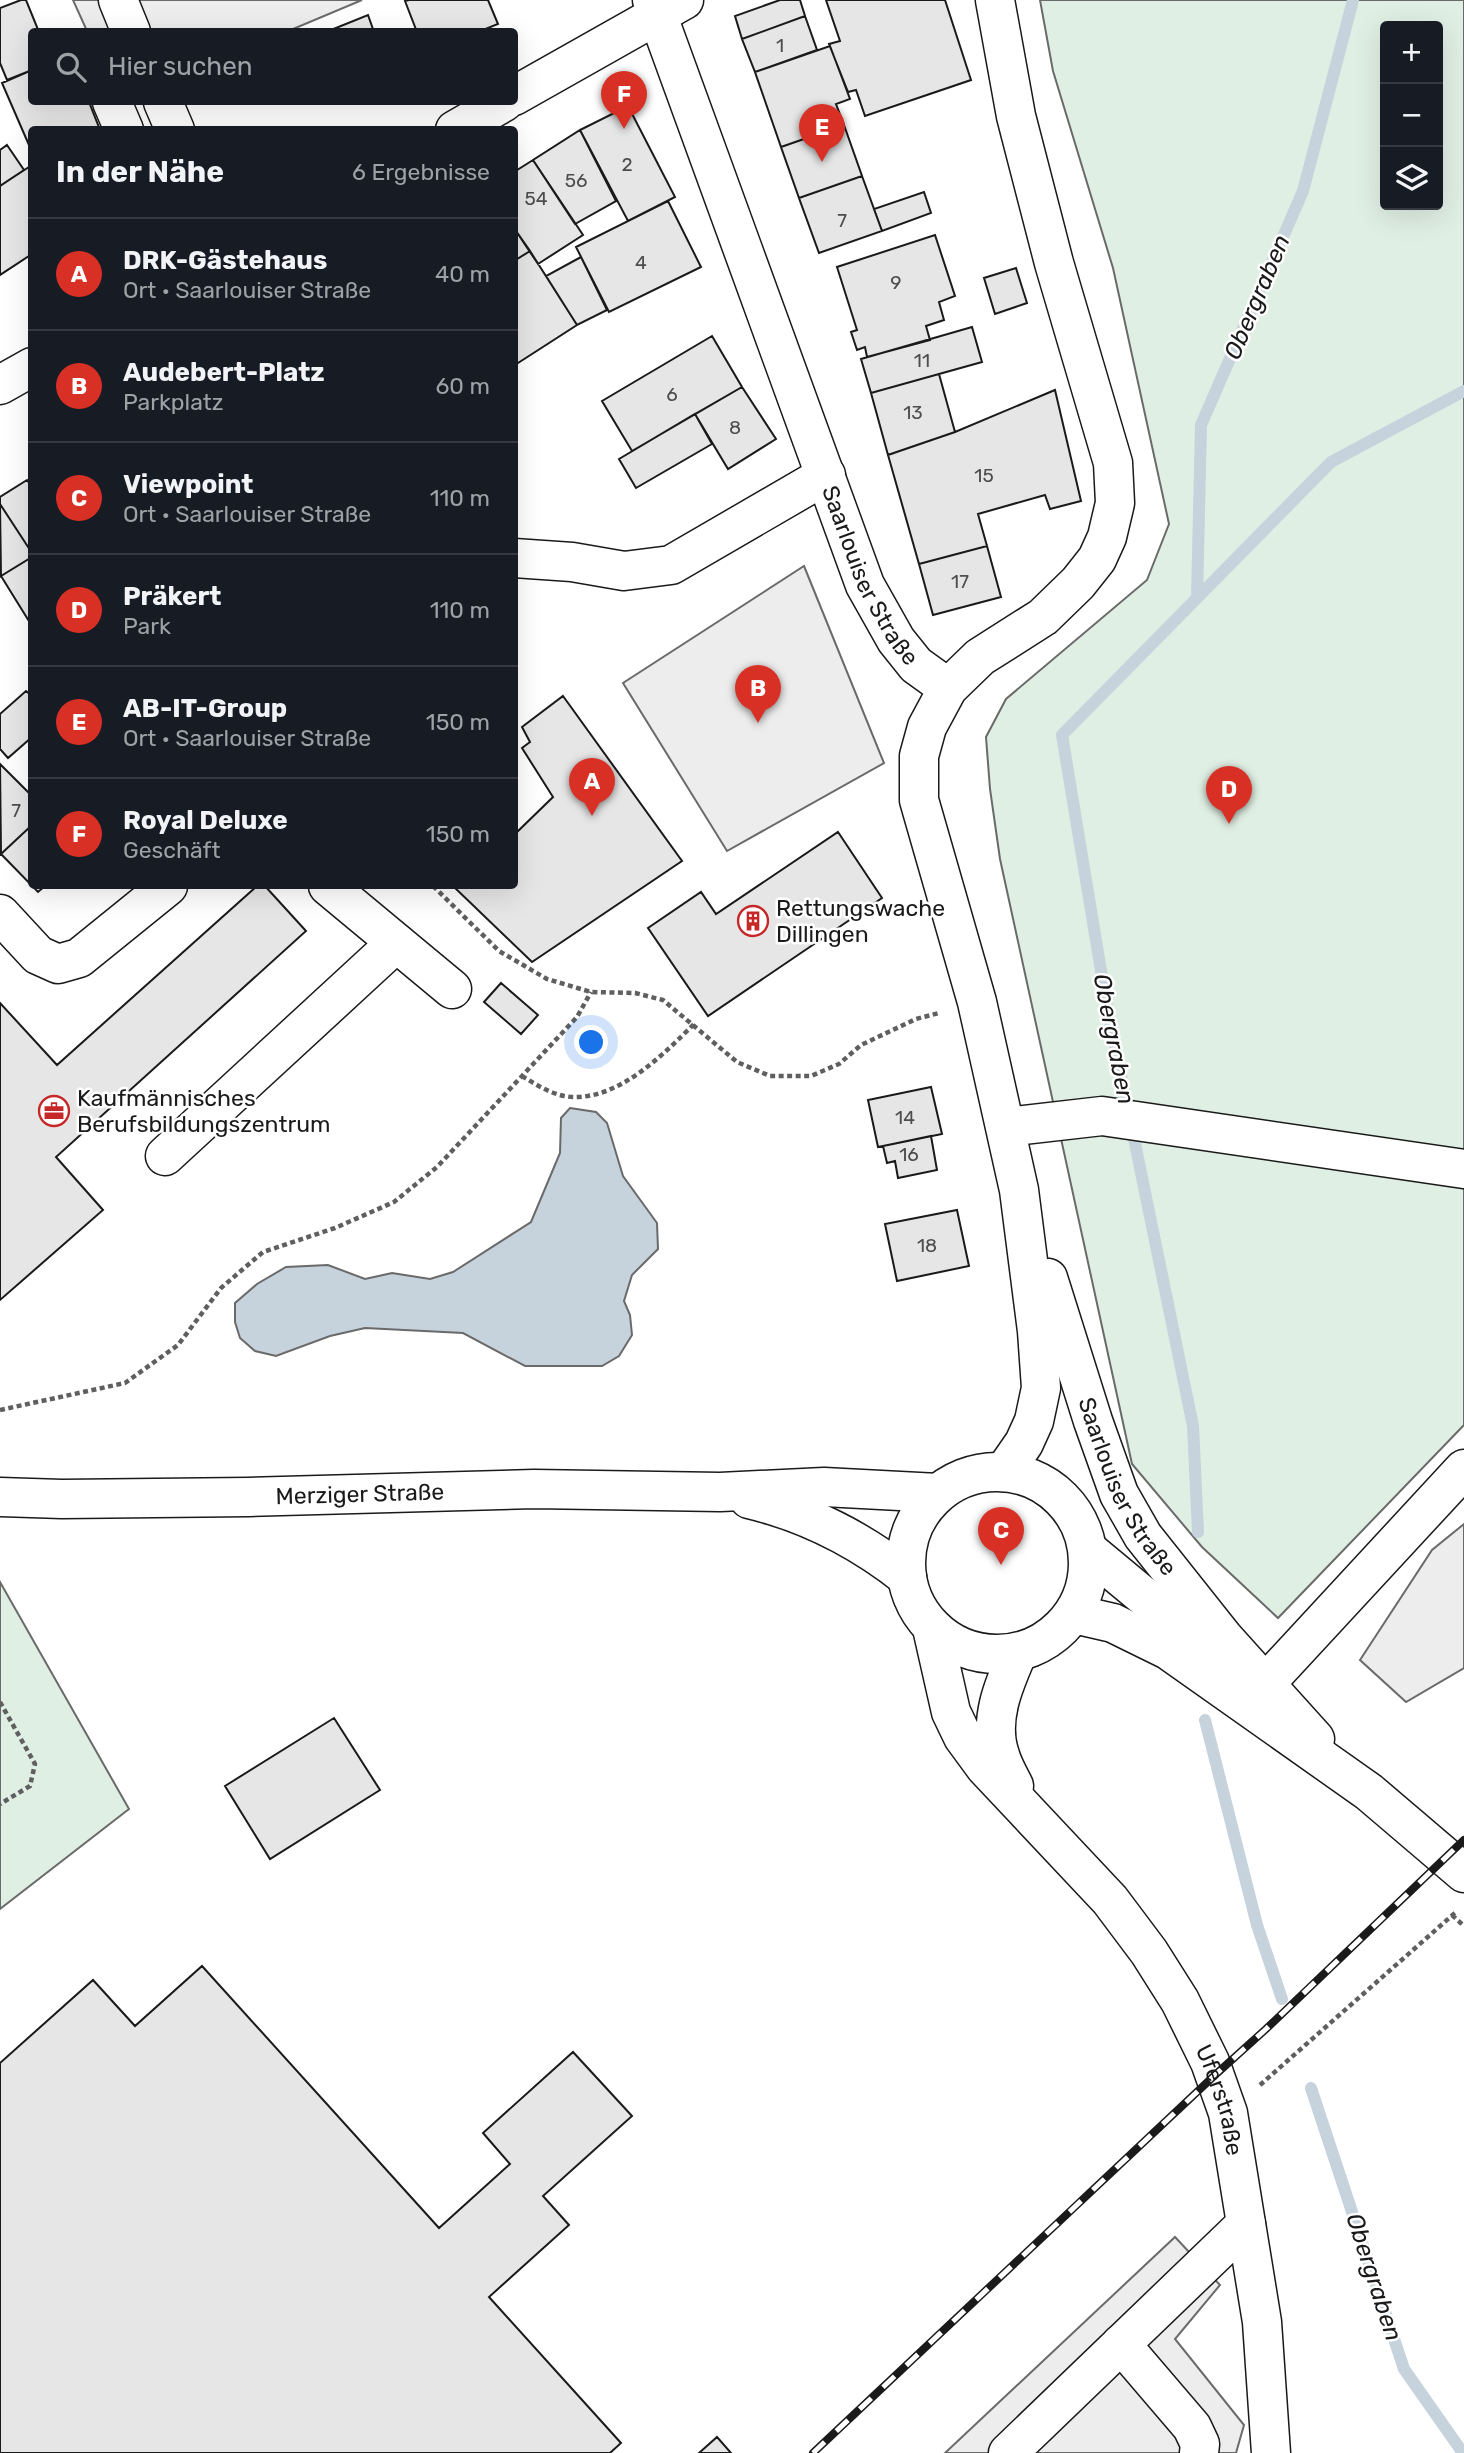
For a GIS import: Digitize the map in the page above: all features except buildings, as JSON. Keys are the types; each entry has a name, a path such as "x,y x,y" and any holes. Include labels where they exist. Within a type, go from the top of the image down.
{"main road":[{"path":"118,0 129,28"},
{"path":"948,688 980,657 1043,617 1078,583 1097,559 1107,537 1115,503 1112,463 1047,236 1016,116 995,0"},
{"path":"518,94 664,5"},
{"name":"Saarlouiser Straße","path":"664,5 865,585 895,640 916,665 948,688 927,727 919,756 919,800 977,1002 1006,1127 1019,1190 1037,1331 1041,1388 1034,1422 1024,1443 1004,1472"},
{"path":"112,105 122,126"},
{"path":"164,105 173,126"},
{"path":"462,126 499,105"},
{"path":"0,384 28,369"},
{"path":"518,558 572,562 624,570 671,565 826,475"},
{"path":"0,914 38,955 58,964 79,958 164,889"},
{"path":"332,889 452,989"},
{"path":"165,1156 396,943"},
{"path":"1006,1127 1102,1116 1464,1169"},
{"name":"Saarlouiser Straße","path":"1019,1190 1119,1494 1143,1536 1224,1638 1265,1684 1461,1891"},
{"name":"Saarlouiser Straße","path":"1034,1422 1045,1486"},
{"path":"1265,1684 1464,1469"},
{"path":"981,1474 1019,1474 1045,1486 1057,1493 1077,1519 1088,1550 1084,1594 1074,1614 1058,1631 1039,1645 1018,1652 999,1654 963,1648 932,1628 916,1604 907,1577 908,1546 918,1517 938,1493 958,1480 981,1474"},
{"name":"Merziger Straße","path":"0,1497 249,1497 534,1489 720,1492 824,1487 938,1493"},
{"name":"Merziger Straße","path":"720,1492 774,1505 830,1526 877,1553 907,1577"},
{"name":"Saarlouiser Straße","path":"1088,1550 1315,1739"},
{"name":"Saarlouiser Straße","path":"1074,1614 1112,1623 1168,1650 1369,1792"},
{"name":"Uferstraße","path":"932,1628 951,1712 963,1737 985,1767 1110,1900 1149,1952 1180,2001 1210,2062 1228,2113 1262,2322 1270,2453"},
{"name":"Uferstraße","path":"1018,1652 1001,1691 996,1720 999,1754 1024,1807"},
{"path":"1009,2453 1246,2224"},
{"path":"1121,2344 1192,2427 1200,2444 1199,2453"}],"path":[{"path":"436,889 499,951 547,979 591,992 635,993 663,1000 737,1062 771,1076 811,1076 839,1064 860,1045 916,1019 977,1002"},
{"path":"0,1410 125,1383 178,1345 221,1288 263,1252 335,1228 394,1202 437,1167 578,1017 591,992"},
{"path":"522,1076 547,1091 575,1098 606,1093 661,1058 694,1024"},
{"path":"0,1702 35,1764 30,1786 0,1804"},
{"path":"1272,2075 1452,1915 1461,1891"},
{"path":"1452,1915 1464,1926"}],"green space":[{"path":"1040,0 1464,0 1464,1425 1278,1618 1202,1547 1132,1464 1000,859 990,789 986,737 1006,699 1147,580 1169,524 1113,268 1053,71"},
{"path":"0,1582 129,1809 0,1909"}],"shaded area":[{"path":"73,0 362,0 296,28 86,28"},
{"path":"804,566 884,763 727,851 623,683"},
{"path":"570,1108 596,1112 607,1123 623,1176 657,1223 658,1249 632,1275 624,1301 630,1315 632,1335 619,1356 602,1366 525,1366 463,1333 365,1328 330,1336 276,1356 255,1351 240,1338 235,1322 235,1303 257,1284 286,1267 328,1265 365,1279 392,1273 430,1279 453,1272 531,1222 560,1153 561,1118"},
{"path":"1464,1524 1464,1668 1406,1702 1360,1660 1432,1550"},
{"path":"1175,2237 1220,2285 1175,2339 1244,2425 1236,2453 945,2453"}],"waterway":[{"name":"Obergraben","path":"1197,598 1201,425 1303,191 1353,0"},
{"name":"Obergraben","path":"1198,1532 1193,1426 1107,1007 1062,735 1331,462 1464,391"},
{"name":"Obergraben","path":"1205,1720 1257,1925 1282,1999"},
{"name":"Obergraben","path":"1311,2088 1404,2369 1463,2453"}],"railway":[{"path":"813,2453 1464,1840"}],"place":[{"name":"Royal Deluxe","path":"624,129"},
{"name":"AB-IT-Group","path":"822,162"},
{"name":"Audebert-Platz","path":"758,723"},
{"name":"DRK-Gästehaus","path":"592,816"},
{"name":"Präkert","path":"1229,824"},
{"name":"Rettungswache Dillingen","path":"753,921"},
{"name":"Kaufmännisches Berufsbildungszentrum","path":"54,1111"},
{"name":"Viewpoint","path":"1001,1565"}]}
